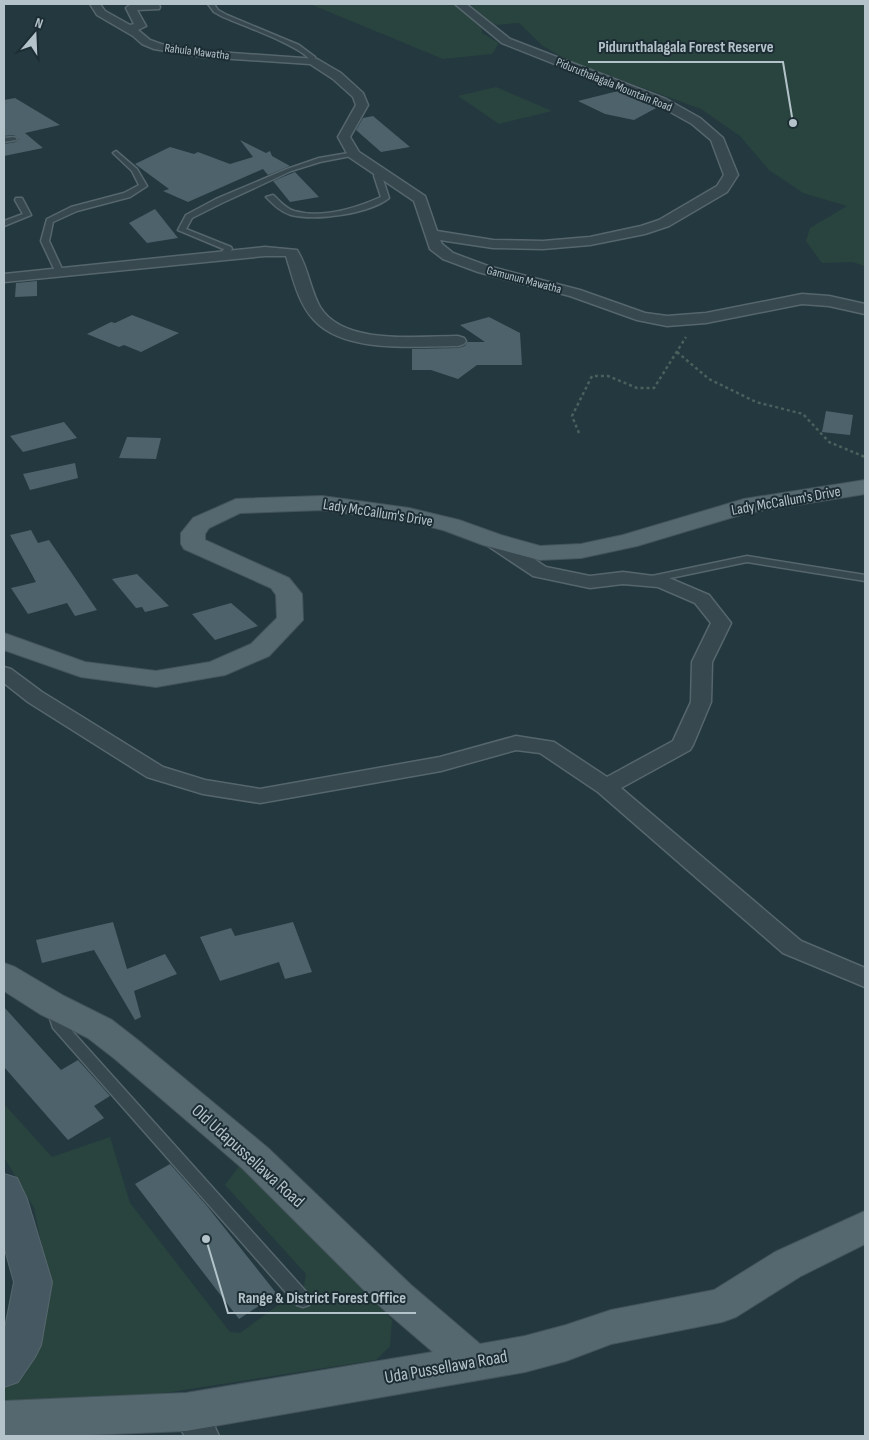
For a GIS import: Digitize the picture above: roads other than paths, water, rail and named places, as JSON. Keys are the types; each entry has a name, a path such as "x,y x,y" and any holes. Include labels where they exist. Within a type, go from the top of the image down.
{"main road":[{"name":"Lady McCallum's Drive","path":"4,641 81,669 156,679 216,669 260,650 290,620 288,594 280,583 193,544 192,533 201,523 236,506 322,503 409,515 451,525 492,540 539,553 581,551 628,541 744,506 865,487"},
{"name":"Old Udapussellawa Road","path":"4,974 52,1005 100,1029 256,1158 398,1297 473,1362"},
{"name":"Uda Pussellawa Road","path":"4,1420 195,1424 473,1362 525,1354 566,1343 610,1327 722,1306 788,1264 865,1227"}],"street":[{"name":"Rahula Mawatha","path":"95,4 102,13 146,42 158,47 202,54 313,62"},
{"name":"Piduruthalagala Mountain Road","path":"430,234 493,244 543,245 590,241 645,230 664,224 722,189 731,176 716,138 696,121 654,99 506,41 460,4"},
{"path":"129,29 140,26 131,8 141,5 155,7"},
{"path":"313,62 337,76 360,96 362,105 344,137 354,154"},
{"name":"Gamunun Mawatha","path":"354,154 420,199 434,246 448,256 483,269 575,294 642,317 667,321 706,318 802,299 829,301 865,309"},
{"path":"4,278 169,260 222,257 276,249 292,253 308,299 319,317 347,334 376,341 458,340"},
{"path":"492,540 540,572 590,582 623,578 662,582 702,599 721,623 702,662 701,702 682,745 606,787"},
{"path":"4,673 35,697 155,772 203,787 260,796 441,764 516,743 546,747 606,787 792,947 865,978"},
{"path":"4,1189 33,1282 21,1345 4,1369"}],"lane":[{"path":"211,4 225,16 297,46 313,58 313,62"},
{"path":"4,140 14,139"},
{"path":"59,271 45,241 50,221 74,209 127,195 143,186 135,170 116,153"},
{"path":"222,257 228,249 224,246 182,230 189,217 219,201 289,170 319,160 354,154"},
{"path":"270,197 283,209 305,214 317,215 347,211 372,205 385,198 378,176 379,171"},
{"path":"4,224 26,215 19,200"},
{"path":"647,580 747,559 865,578"},
{"path":"52,1005 58,1024 303,1300"}],"place":[{"name":"Piduruthalagala Forest Reserve","path":"793,123"},
{"name":"Range & District Forest Office","path":"206,1239"}]}
